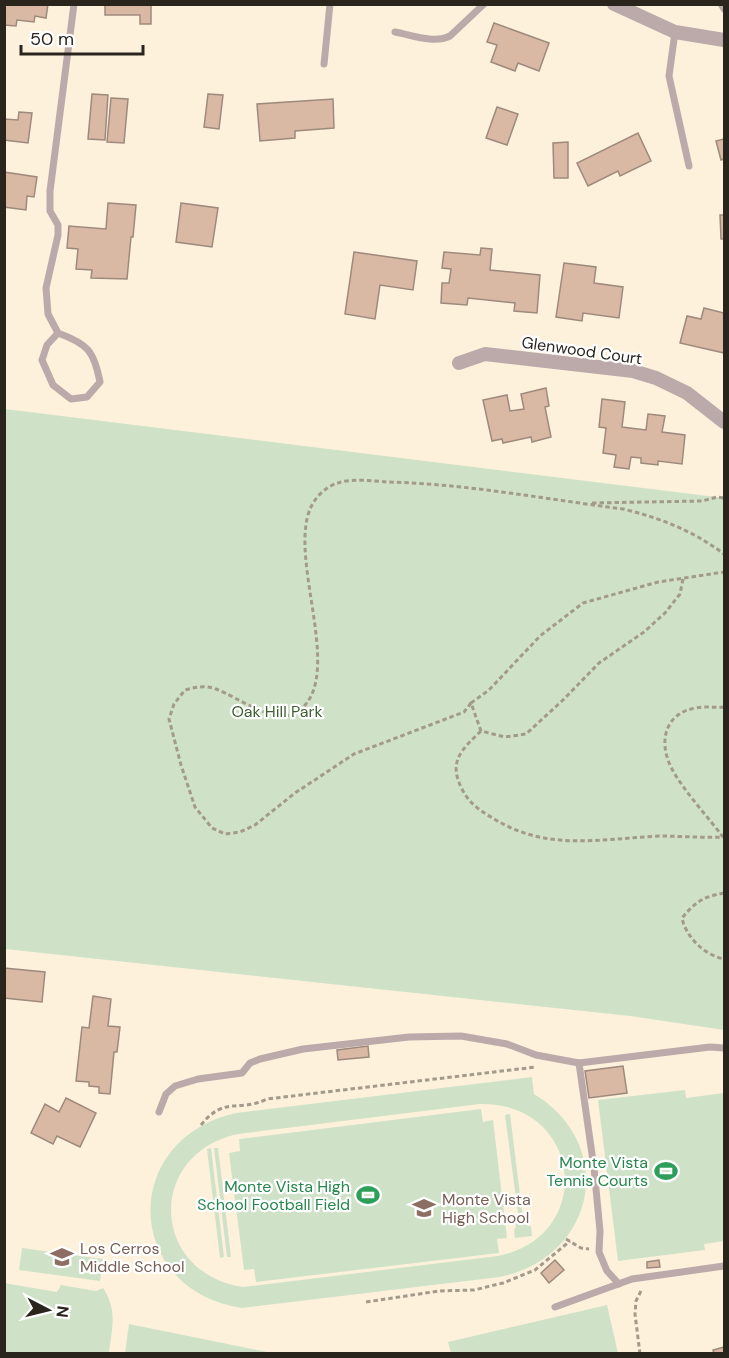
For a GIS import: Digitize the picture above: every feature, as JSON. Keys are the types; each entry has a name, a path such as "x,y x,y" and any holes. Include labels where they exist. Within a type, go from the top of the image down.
{"street":[{"path":"614,4 675,32 724,40"},
{"name":"Glenwood Court","path":"459,363 485,354 633,371 656,378 687,393 724,422"}],"lane":[{"path":"58,333 47,345 42,360 53,384 71,399 87,397 100,382 95,359 79,341 58,333 48,314 46,288 58,235 58,225 50,211 50,191 74,4"},
{"path":"324,64 330,4"},
{"path":"395,32 446,39 484,4"},
{"path":"721,4 724,9"},
{"path":"675,32 669,76 689,166"},
{"path":"159,1112 166,1094 174,1086 198,1079 242,1072 250,1064 260,1059 303,1049 409,1037 461,1036 507,1044 536,1055 579,1063 724,1047"},
{"path":"579,1063 594,1168 600,1231 599,1252 607,1271 619,1284"},
{"path":"555,1307 632,1279 724,1266"}],"path":[{"path":"724,554 702,538 648,515 623,509 429,483 338,482 325,489 312,506 306,524 304,547 318,675 310,699 299,711 285,715 273,715 215,688 201,686 185,690 174,704 169,718 195,807 212,828 225,834 240,832 255,825 295,793 354,754 464,712 471,703 489,690 540,636 584,603 658,582 724,572"},
{"path":"581,504 702,501 717,497 724,498"},
{"path":"481,732 505,737 526,734 599,663 644,632 665,614 680,594 684,579"},
{"path":"471,703 481,732"},
{"path":"724,707 695,708 670,721 665,736 665,748 672,769 724,838"},
{"path":"481,732 457,759 456,778 465,795 477,808 508,829 564,842 661,836 724,838"},
{"path":"724,893 708,896 694,903 682,918 684,928 690,937 704,949 724,959"},
{"path":"201,1125 218,1108 260,1103 267,1099 544,1067"},
{"path":"366,1302 439,1291 474,1290 503,1283 535,1270 568,1240 581,1248 599,1252"},
{"path":"632,1279 642,1289 636,1300 635,1314 640,1353"}],"green space":[{"name":"Oak Hill Park","path":"5,409 724,498 724,1030 630,1016 5,949"},
{"path":"532,1077 534,1094 561,1116 578,1141 585,1169 584,1197 575,1224 558,1247 532,1265 500,1277 242,1308 203,1296 174,1274 157,1245 150,1214 155,1181 171,1152 198,1128 236,1113","holes":["480,1104 514,1109 540,1124 557,1146 564,1172 563,1199 551,1224 530,1244 498,1256 243,1287 212,1277 190,1260 176,1238 171,1213 175,1188 187,1164 208,1146 238,1134"]},
{"name":"Monte Vista Tennis Courts","path":"685,1090 686,1098 724,1093 724,1241 704,1244 705,1250 618,1261 598,1100"},
{"name":"Monte Vista High School Football Field","path":"481,1109 483,1122 493,1120 507,1238 497,1239 499,1253 256,1282 254,1269 244,1270 229,1153 240,1151 239,1139"},
{"path":"510,1114 523,1219 527,1219 528,1226 531,1226 532,1236 515,1238 515,1221 519,1221 505,1115"},
{"path":"211,1148 224,1257 220,1258 207,1149"},
{"path":"214,1148 218,1148 231,1257 227,1257"},
{"path":"22,1248 103,1259 100,1281 19,1270"},
{"path":"4,1283 57,1292 61,1285 96,1291 103,1288 111,1304 112,1312 109,1353 5,1353"},
{"path":"607,1305 618,1353 451,1353 448,1342"},
{"path":"129,1324 272,1353 125,1353"}],"building":[{"path":"4,4 48,4 46,18 35,16 34,22 17,20 16,26 4,25"},
{"path":"105,4 151,4 151,24 140,24 140,15 105,15"},
{"path":"494,23 549,43 539,71 518,63 515,71 491,62 497,45 487,42"},
{"path":"92,94 108,95 105,140 88,139"},
{"path":"208,94 223,95 219,129 204,127"},
{"path":"111,98 128,99 124,143 107,142"},
{"path":"333,99 334,128 295,131 295,138 260,141 257,104"},
{"path":"497,107 518,114 507,145 486,138"},
{"path":"19,112 32,113 28,143 4,140 4,119 18,120"},
{"path":"638,133 651,161 620,176 618,171 588,186 577,163"},
{"path":"724,139 724,159 721,160 716,141"},
{"path":"568,142 568,178 554,178 553,143"},
{"path":"4,172 37,177 34,197 27,196 26,210 4,207"},
{"path":"108,203 136,205 127,279 91,278 92,270 76,269 78,249 67,248 69,226 106,229"},
{"path":"181,203 218,208 212,247 176,242"},
{"path":"720,215 724,215 724,239 721,239"},
{"path":"481,248 492,249 490,270 540,275 537,313 514,311 515,303 468,298 467,305 441,303 442,283 449,283 451,269 442,268 444,252 480,255"},
{"path":"354,252 417,261 413,290 380,285 375,319 345,314"},
{"path":"564,263 596,267 594,283 623,287 619,318 583,313 582,321 556,317"},
{"path":"704,308 724,313 724,353 680,343 687,316 701,319"},
{"path":"546,388 549,406 545,407 551,437 532,442 531,437 503,443 502,439 492,441 483,400 507,395 510,411 524,409 521,394"},
{"path":"602,399 625,402 622,427 646,430 648,414 665,416 662,432 685,435 682,464 658,461 658,465 641,463 641,458 631,457 629,469 614,467 616,455 603,453 606,428 599,427"},
{"path":"4,968 45,972 42,1002 4,998"},
{"path":"93,996 111,999 108,1026 120,1027 117,1052 114,1052 110,1094 99,1093 99,1087 89,1086 89,1082 76,1081 82,1027 89,1028"},
{"path":"368,1046 369,1057 338,1060 337,1050"},
{"path":"623,1066 627,1093 589,1098 585,1071"},
{"path":"66,1098 96,1113 80,1147 57,1136 53,1144 31,1133 45,1104 59,1112"},
{"path":"555,1260 564,1270 549,1283 541,1273"},
{"path":"659,1260 660,1267 647,1268 647,1262"},
{"path":"724,1347 724,1354 714,1354 713,1350"}],"place":[{"name":"Monte Vista Tennis Courts","path":"666,1171"},
{"name":"Monte Vista High School Football Field","path":"368,1195"},
{"name":"Monte Vista High School","path":"424,1208"},
{"name":"Los Cerros Middle School","path":"62,1257"}]}
